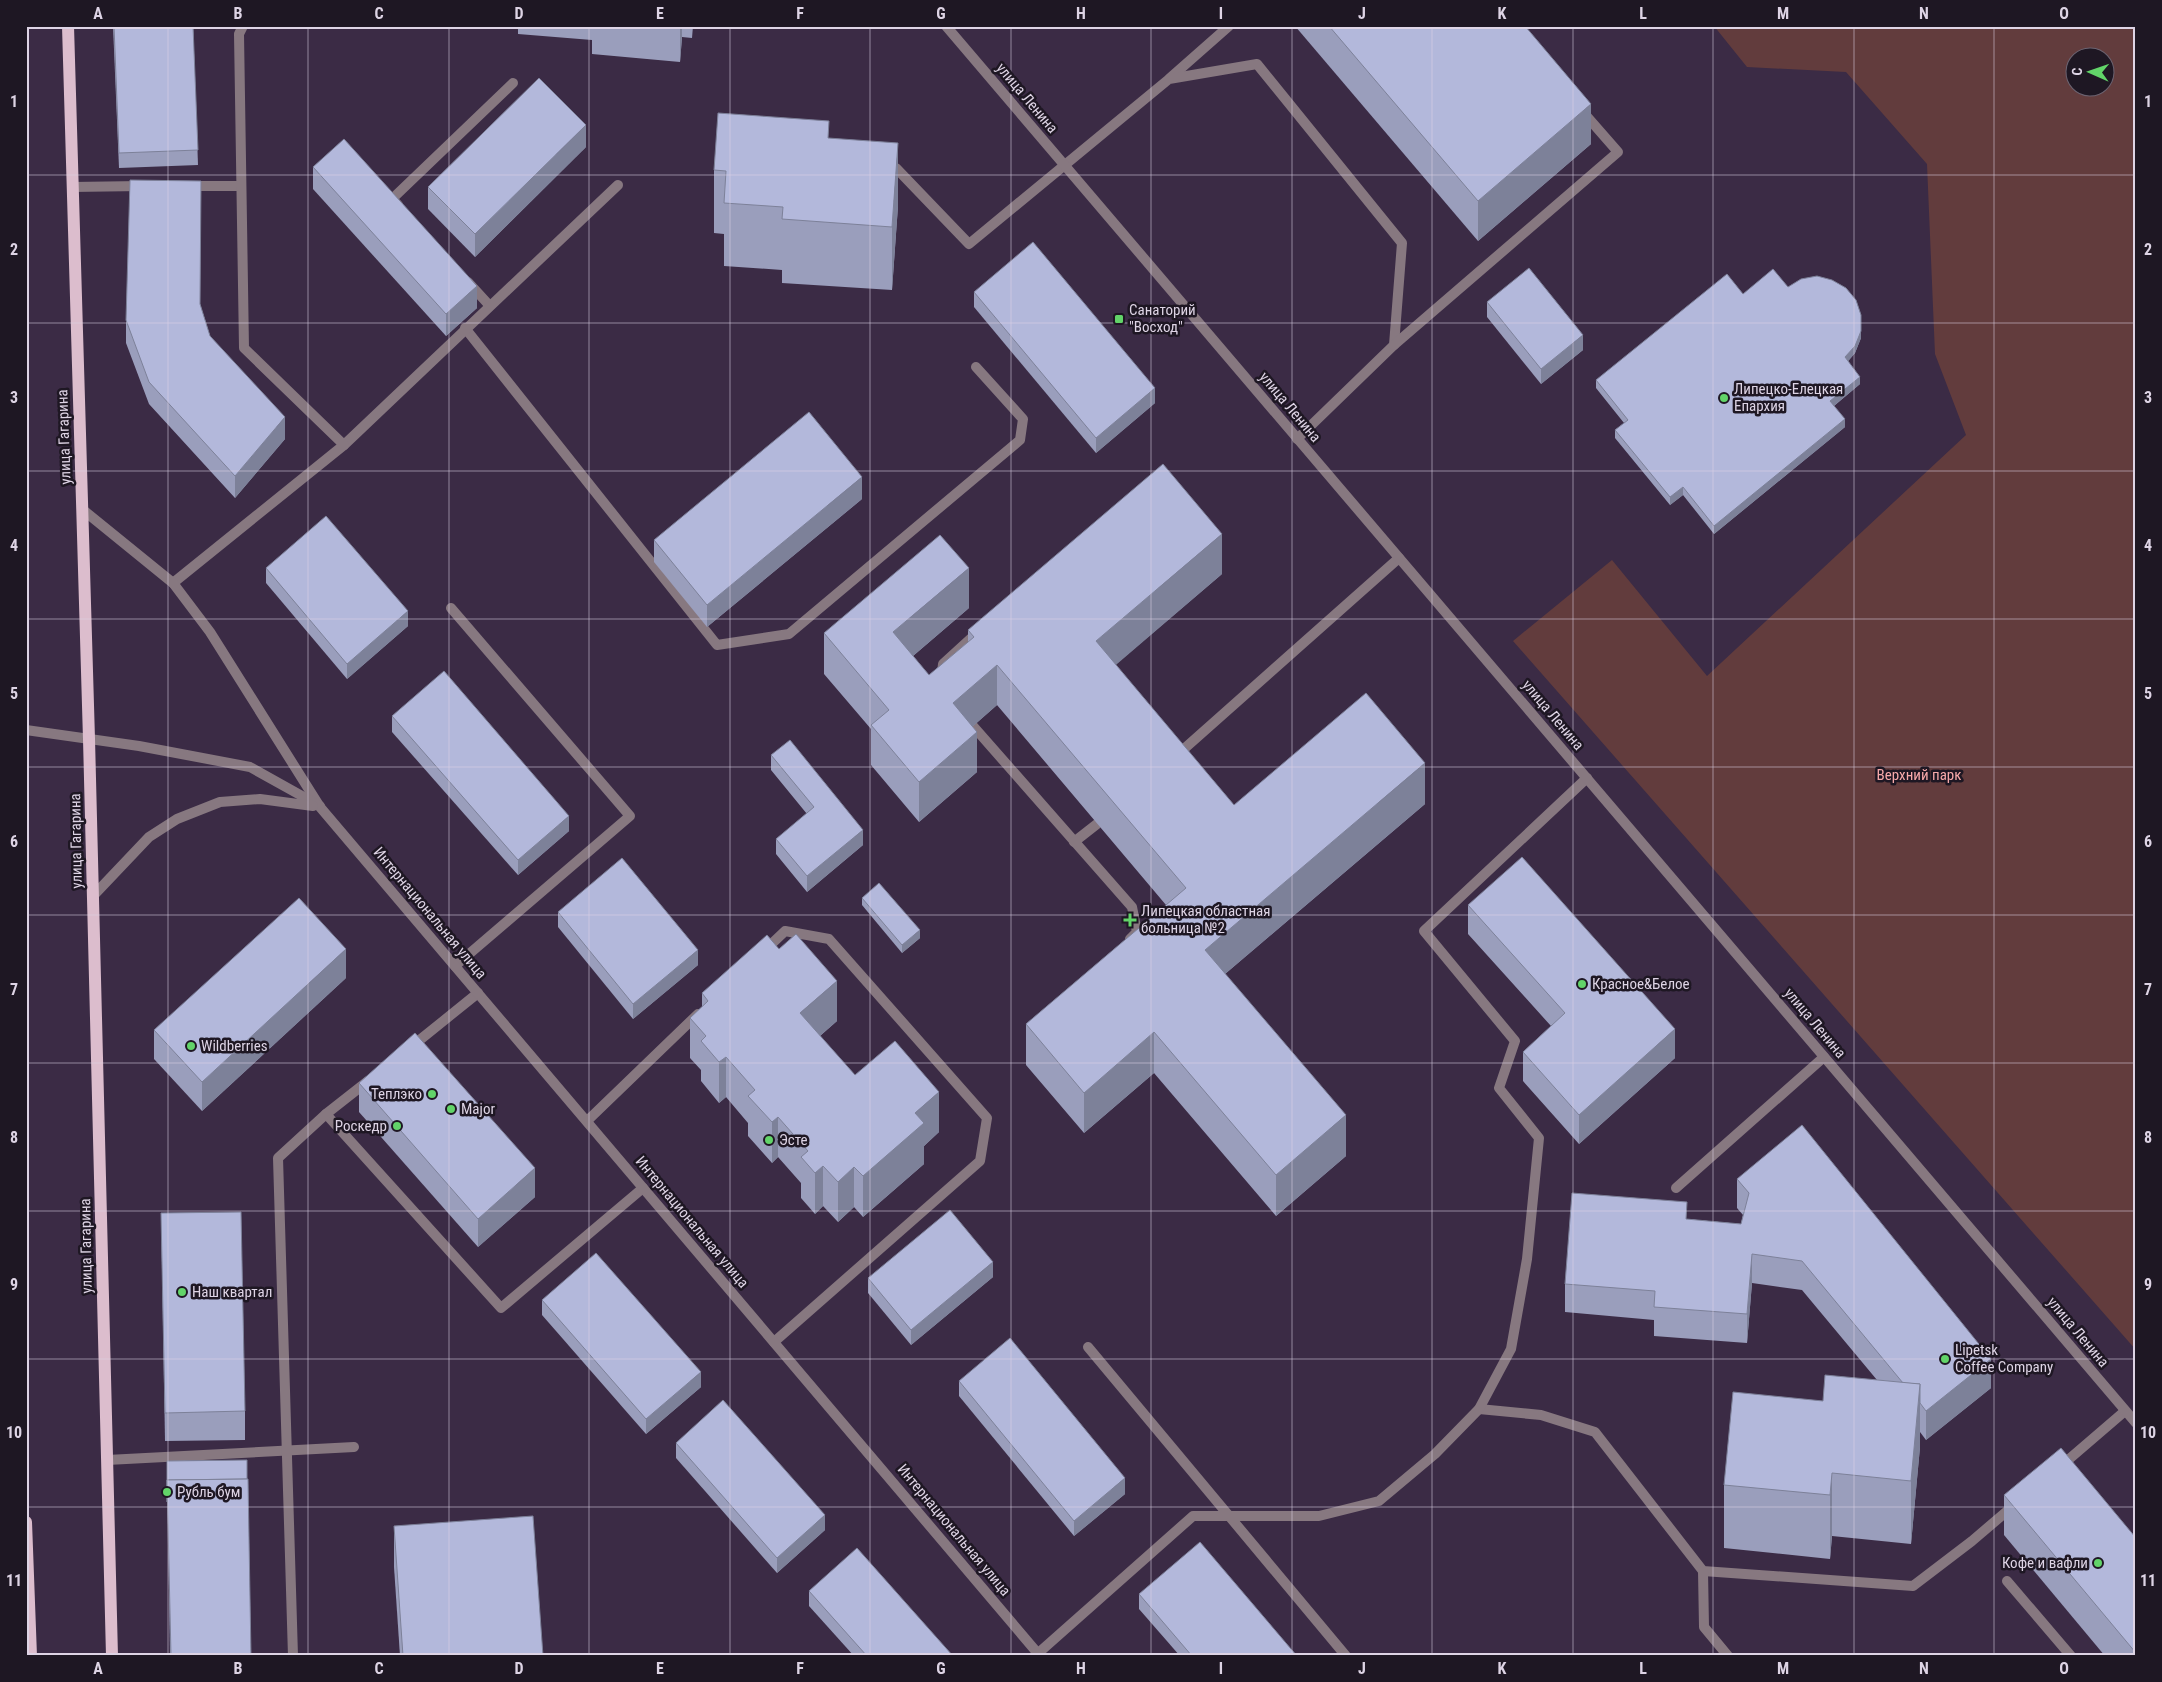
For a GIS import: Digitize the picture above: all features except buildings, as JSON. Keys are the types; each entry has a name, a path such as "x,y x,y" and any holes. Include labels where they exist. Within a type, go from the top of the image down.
{"main road":[{"name":"улица Гагарина","path":"68,26 90,739 112,1656"},
{"path":"26,1522 31,1656"}],"street":[{"path":"244,26 239,34 244,348 344,445"},
{"name":"улица Ленина","path":"946,26 2136,1423"},
{"path":"878,168 896,168 969,244 1169,79 1229,26"},
{"path":"1169,79 1257,64 1402,243 1394,345"},
{"path":"405,213 392,199 513,83"},
{"path":"1297,439 1394,345 1618,152 1573,100"},
{"path":"173,583 344,445 489,305 618,185"},
{"path":"72,187 152,186"},
{"path":"182,186 241,186"},
{"path":"464,277 489,305"},
{"path":"465,328 717,645 789,634 1020,440 1023,419 976,367"},
{"path":"82,509 173,583 210,632 320,807"},
{"path":"1166,765 1400,558"},
{"path":"451,608 630,816 455,966"},
{"path":"941,683 943,664 985,625"},
{"path":"973,726 1132,907 1138,932 1123,945"},
{"path":"26,730 192,755 250,767 320,807"},
{"path":"1038,1655 1193,1516 1318,1516 1379,1500 1434,1454 1479,1409 1511,1349 1527,1259 1539,1138 1499,1088 1515,1042 1424,931 1587,778"},
{"path":"93,896 149,836 177,819 220,802 260,798 320,807"},
{"name":"Интернациональная улица","path":"320,807 1038,1655"},
{"path":"1074,842 1097,824"},
{"path":"756,958 785,931 829,939 987,1118 980,1161 774,1342"},
{"path":"402,1054 478,993"},
{"path":"587,1121 707,1006"},
{"path":"1676,1188 1824,1057"},
{"path":"293,1656 278,1158 326,1114 379,1072"},
{"path":"326,1114 501,1308 643,1188"},
{"path":"1088,1347 1346,1656"},
{"path":"1479,1409 1541,1415 1596,1432 1703,1571 1704,1627 1728,1656"},
{"path":"2052,1473 2125,1411"},
{"path":"108,1460 354,1447"},
{"path":"1703,1571 1913,1586 1972,1541 2023,1498"},
{"path":"2007,1582 2071,1656"}],"green space":[{"name":"Верхний парк","path":"1714,26 2136,26 2136,1350 1513,641 1612,560 1707,676 1966,435 1935,354 1927,164 1846,72 1747,67"}],"place":[{"name":"Санаторий \"Восход\"","path":"1119,319"},
{"name":"Липецко-Елецкая Епархия","path":"1724,398"},
{"name":"Липецкая областная больница №2","path":"1130,920"},
{"name":"Красное&Белое","path":"1582,984"},
{"name":"Wildberries","path":"191,1046"},
{"name":"Теплэко","path":"432,1094"},
{"name":"Major","path":"451,1109"},
{"name":"Роскедр","path":"397,1126"},
{"name":"Эсте","path":"769,1140"},
{"name":"Наш квартал","path":"182,1292"},
{"name":"Lipetsk Coffee Company","path":"1945,1359"},
{"name":"Рубль бум","path":"167,1492"},
{"name":"Кофе и вафли","path":"2098,1563"}]}
